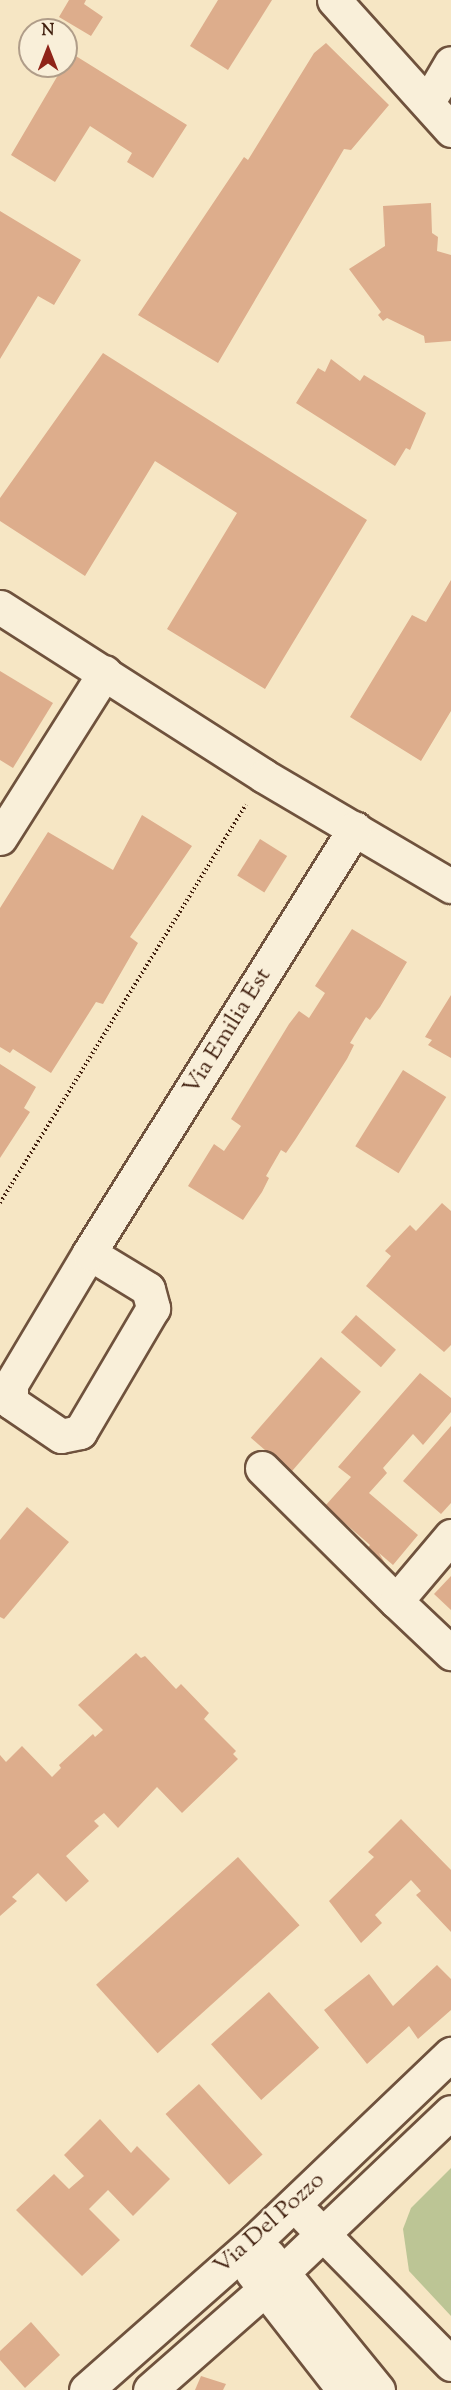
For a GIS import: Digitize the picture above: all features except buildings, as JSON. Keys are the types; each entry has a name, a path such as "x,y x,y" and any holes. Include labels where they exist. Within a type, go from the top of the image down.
{"street":[{"path":"334,0 451,130"},
{"path":"428,102 451,63"},
{"path":"0,607 105,672 264,776 451,886"},
{"path":"0,838 105,672"},
{"name":"Via Emilia Est","path":"95,1244 148,1289 153,1308 80,1432 61,1436 11,1402 11,1384 95,1244 355,828"},
{"path":"262,1468 451,1653"},
{"path":"396,1601 451,1536"},
{"name":"Via Del Pozzo","path":"86,2390 293,2205 451,2054"},
{"name":"Via Del Pozzo","path":"150,2390 275,2279 451,2112"},
{"path":"293,2205 451,2364"},
{"name":"Via Del Pozzo","path":"245,2248 275,2279"},
{"path":"275,2279 344,2390"},
{"path":"275,2279 378,2390"}],"path":[{"path":"0,1203 264,776"}],"green space":[{"path":"451,2168 451,2316 409,2271 403,2229 411,2208"}]}
